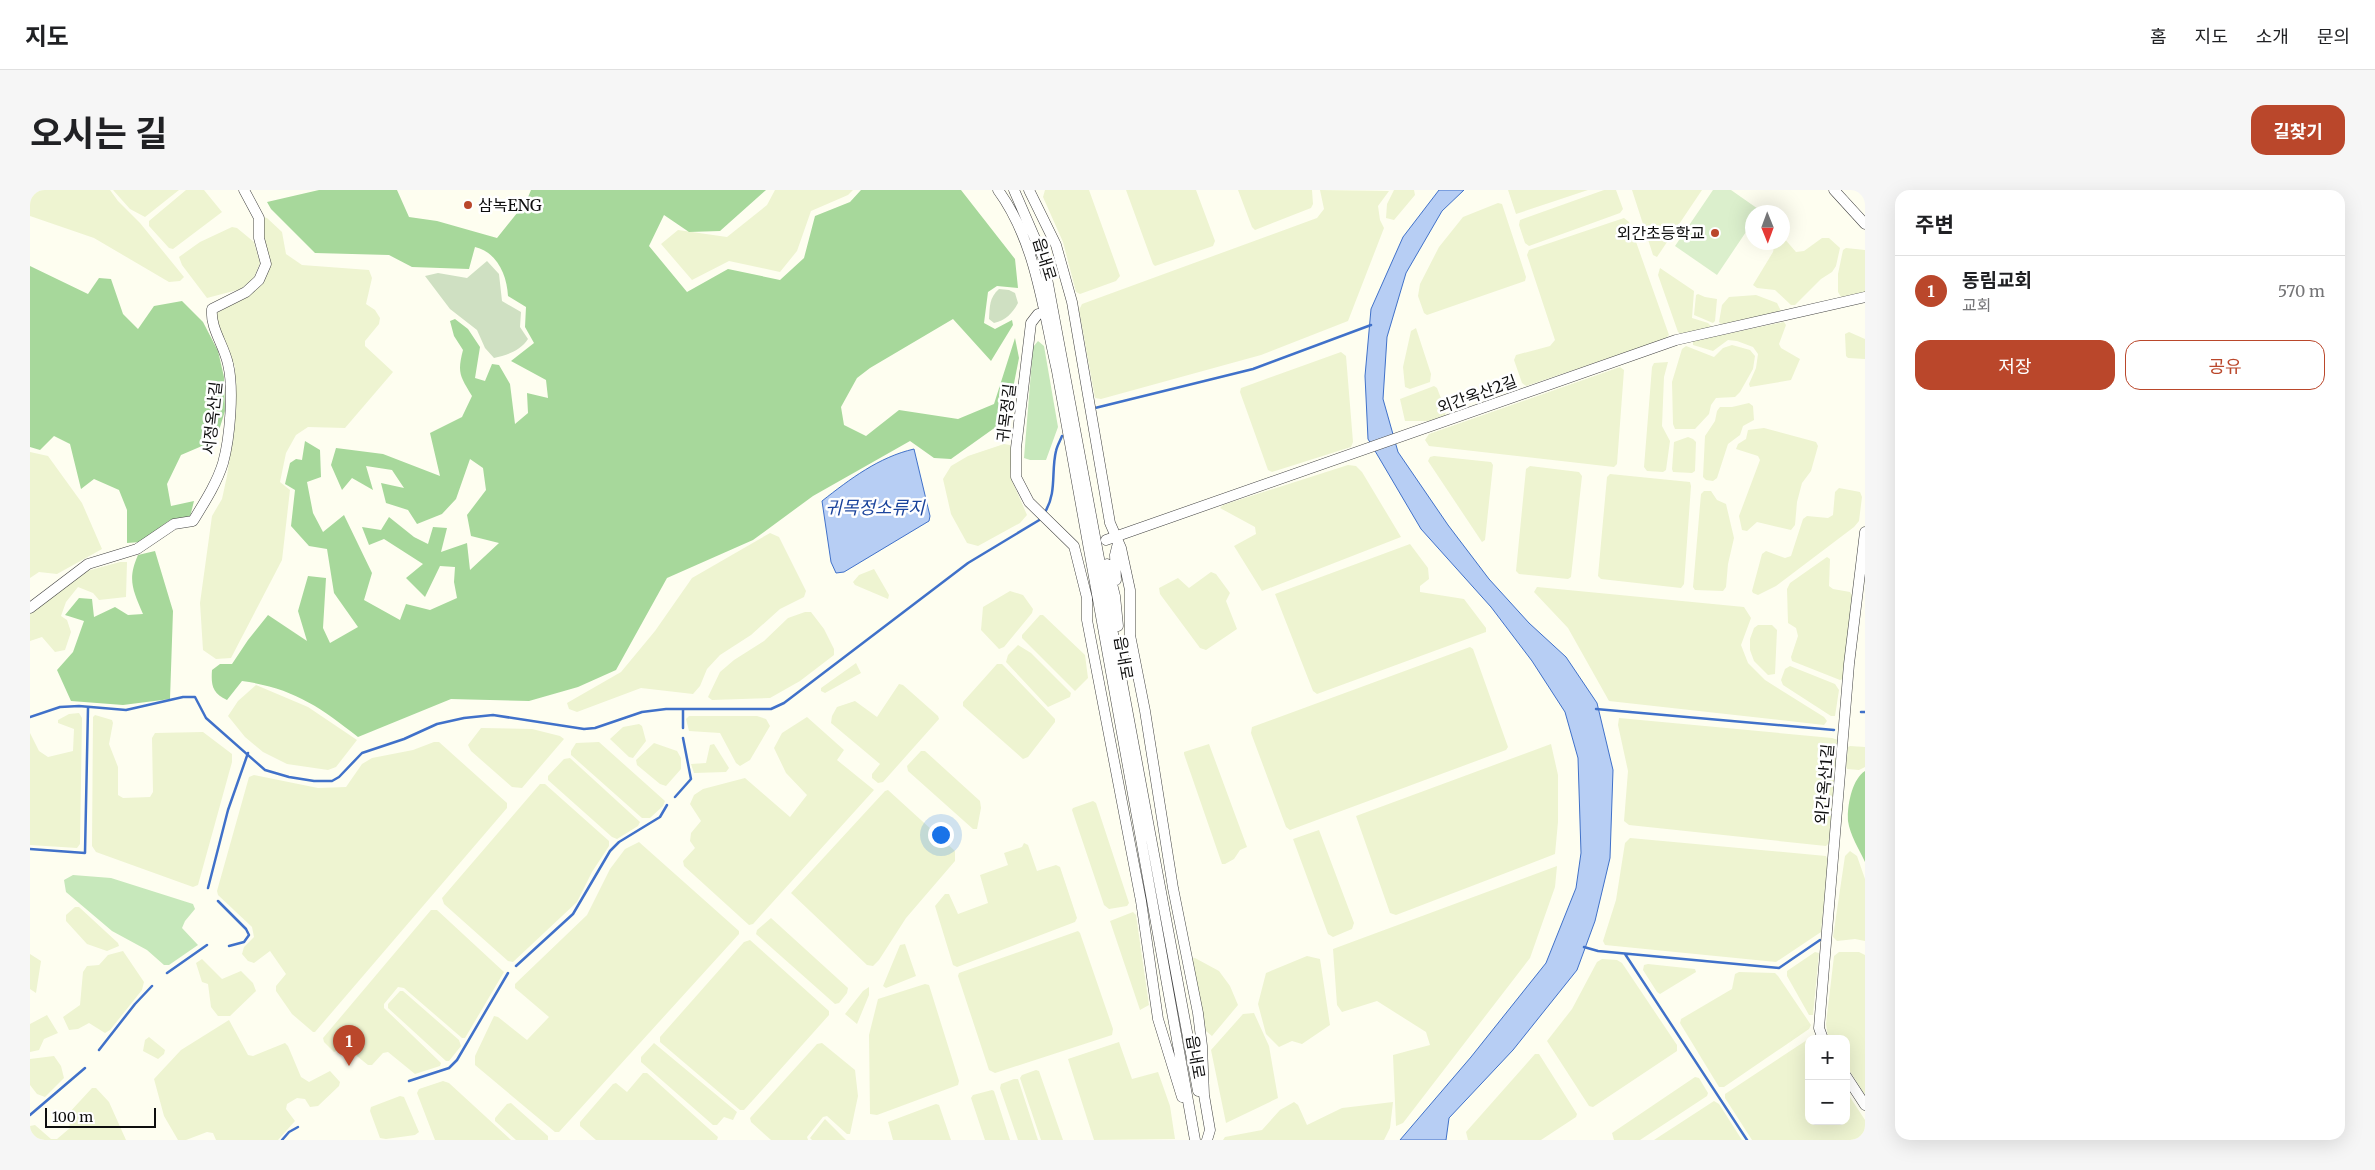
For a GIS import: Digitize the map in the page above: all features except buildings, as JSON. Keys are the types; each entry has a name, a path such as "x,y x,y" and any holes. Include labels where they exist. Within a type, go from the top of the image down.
{"street":[{"name":"서정옥산길","path":"30,608 88,564 137,549 174,524 193,521 213,486 223,463 230,410 231,375 226,352 210,320 212,310 246,292 259,280 266,264 259,238 259,218 244,190"},
{"name":"읍내로","path":"998,190 1016,219 1049,311 1109,540 1116,642 1207,1140"},
{"name":"읍내로","path":"1014,190 1043,257 1049,311 1195,1140"},
{"path":"1028,190 1056,245 1072,302 1110,523 1106,561 1115,596"},
{"path":"1834,190 1865,224"},
{"name":"외간옥산2길","path":"1109,540 1676,340 1865,298"},
{"name":"귀목정길","path":"1049,311 1034,316 1031,323 1015,462 1016,477 1029,502 1078,546 1087,598 1087,620 1141,901 1158,1019 1182,1094 1190,1140"},
{"name":"외간옥산1길","path":"1822,1035 1819,1028 1849,664 1865,532"},
{"path":"1109,540 1115,555 1115,596 1119,629 1116,642"},
{"path":"1109,540 1130,590 1130,635 1145,711 1171,879 1198,1013 1203,1078 1210,1130 1207,1140"},
{"path":"1849,1080 1865,1105"}],"green space":[{"path":"30,190 110,190 184,277 180,281 169,282 94,238 30,216"},
{"path":"113,190 179,190 145,217 130,209"},
{"path":"186,190 204,190 222,212 173,249 169,248 149,226 149,221"},
{"path":"319,190 397,190 409,217 437,221 497,238 526,202 531,190 766,190 720,231 689,232 664,215 649,246 687,292 728,269 780,280 804,258 815,216 850,202 861,190 961,190 1015,259 1018,288 997,286 988,292 984,323 995,329 1012,320 1013,325 991,361 953,319 870,368 857,378 841,407 844,425 866,436 899,410 958,419 994,404 1015,338 1019,358 1007,419 951,459 934,458 910,441 813,496 753,540 667,578 616,670 578,687 529,701 451,699 358,737 304,700 276,688 242,681 227,700 213,688 212,670 220,664 232,664 268,615 307,641 298,611 308,576 326,578 323,628 330,643 358,627 334,593 327,549 309,546 291,526 295,490 285,484 290,463 296,459 302,460 305,441 320,450 321,477 307,482 313,513 323,532 344,515 372,573 364,600 400,620 406,604 430,610 457,598 454,582 455,567 440,566 425,597 406,578 423,564 384,539 369,545 362,527 381,530 389,517 414,537 428,544 433,527 447,528 441,552 467,543 470,570 499,543 471,536 467,515 486,490 483,468 470,459 456,499 442,514 417,524 408,510 386,503 381,483 404,488 392,470 366,466 373,490 352,478 342,490 331,465 336,448 383,454 440,476 430,433 462,417 472,396 461,374 460,364 463,350 454,336 450,321 455,319 468,329 480,347 475,378 485,381 492,364 499,365 510,384 515,424 528,413 527,393 548,398 546,380 511,361 534,343 525,327 526,307 508,296 506,280 495,259 483,250 475,247 469,269 412,267 389,255 315,253 271,209 267,202"},
{"path":"775,190 853,190 848,195 811,211 797,251 780,272 729,261 692,280 661,244 678,230 727,237 767,205"},
{"path":"1045,190 1089,190 1120,276 1116,281 1080,294 1076,292 1063,242 1043,197"},
{"path":"1126,190 1196,190 1215,241 1213,246 1155,266"},
{"path":"1238,190 1312,190 1313,204 1311,208 1255,230 1252,227"},
{"path":"1320,190 1389,191 1378,206 1380,220 1384,228 1348,321 1261,355 1101,399 1095,398 1079,310 1082,304 1317,218 1324,209"},
{"path":"1394,190 1414,190 1415,195 1394,220 1386,218 1387,204"},
{"path":"1508,190 1588,190 1516,214"},
{"path":"1604,190 1616,190 1623,209 1620,213 1529,246 1525,243 1519,225 1520,220"},
{"path":"1632,190 1702,190 1657,257 1653,255"},
{"path":"1713,190 1731,190 1752,205 1745,205 1745,233 1717,275 1675,246"},
{"path":"1498,203 1502,204 1526,277 1525,281 1427,315 1424,313 1418,296 1420,284 1439,247 1463,217"},
{"path":"263,217 267,218 282,232 286,254 302,265 369,270 372,278 366,304 375,310 380,318 379,324 365,341 365,346 393,372 345,428 308,427 296,435 286,453 280,482 290,490 282,560 231,658 216,659 203,650 200,603 212,516 222,499 232,443 235,367 214,315 259,287 269,268 262,239"},
{"path":"1624,218 1629,222 1669,335 1665,339 1526,386 1522,383 1514,360 1516,355 1550,346 1555,340 1527,255 1529,250"},
{"path":"232,227 237,228 254,242 260,263 253,280 241,289 207,298 182,265 179,257 200,242"},
{"path":"1822,238 1829,238 1840,248 1836,266 1832,272 1821,279 1795,305 1791,305 1775,290 1757,288 1753,285 1773,250 1790,250 1790,245 1796,252 1804,251"},
{"path":"1846,248 1865,250 1865,292 1841,297 1838,292 1838,274 1843,250"},
{"path":"487,261 499,274 502,301 521,312 520,327 528,339 517,349 494,358 485,348 477,330 450,309 425,276 438,273 467,278"},
{"path":"30,266 88,294 99,278 111,279 123,314 138,329 154,306 182,301 203,322 218,351 224,377 225,411 216,440 181,455 167,484 171,506 194,501 190,517 170,520 140,542 127,543 127,510 119,490 94,479 81,489 70,444 54,436 40,450 30,447"},
{"path":"1660,268 1694,291 1692,318 1708,323 1711,326 1710,328 1681,334 1678,332 1658,275"},
{"path":"999,289 1015,293 1018,303 1008,316 994,323 989,319 990,306 993,296"},
{"path":"1696,295 1717,299 1715,321 1713,323 1694,315"},
{"path":"1756,295 1777,303 1781,311 1728,324 1721,324 1719,322 1722,305 1729,297"},
{"path":"1784,322 1786,325 1779,344 1781,348 1800,359 1791,380 1750,387 1749,384 1756,368 1758,354 1753,347 1728,340 1713,351 1693,345 1693,341"},
{"path":"1416,328 1431,374 1430,382 1410,389 1405,387 1403,367 1411,331"},
{"path":"1849,332 1865,339 1865,359 1848,358 1846,356 1845,334"},
{"path":"1038,341 1044,346 1058,427 1046,460 1030,460 1024,458 1033,347"},
{"path":"1732,345 1750,350 1755,356 1753,369 1740,392 1735,397 1716,398 1711,405 1709,414 1695,429 1675,429 1673,424 1672,382 1682,349 1686,346 1714,357 1723,348"},
{"path":"1341,352 1346,356 1353,442 1351,447 1272,472 1268,470 1240,392 1241,388"},
{"path":"1668,362 1664,377 1662,426 1670,441 1666,470 1663,472 1647,471 1644,467 1652,367 1654,363"},
{"path":"1620,367 1624,370 1617,464 1614,467 1429,446 1425,440 1429,434"},
{"path":"1434,386 1437,388 1446,411 1445,416 1429,421 1405,421 1400,399"},
{"path":"1749,403 1753,406 1754,420 1743,426 1740,435 1728,444 1717,478 1713,481 1706,480 1703,477 1705,436 1715,421 1717,411 1720,407 1732,407"},
{"path":"1764,428 1816,442 1818,446 1811,471 1802,483 1797,502 1795,525 1791,530 1757,522 1747,531 1742,530 1739,516 1760,460 1758,456 1736,449 1738,444 1746,439 1748,430"},
{"path":"1688,437 1696,442 1695,471 1692,473 1673,472 1674,442"},
{"path":"1004,444 1010,445 1012,452 1010,476 1027,515 1020,523 978,546 967,543 951,514 943,479 951,466 968,456"},
{"path":"30,452 48,456 82,503 102,549 57,574 39,572 30,578"},
{"path":"1430,457 1491,462 1493,465 1485,540 1482,542 1428,461"},
{"path":"1348,465 1356,466 1362,472 1401,537 1262,591 1234,546 1256,534 1255,527 1220,508 1223,505"},
{"path":"1530,466 1579,472 1582,476 1571,577 1568,579 1519,574 1516,571 1526,469"},
{"path":"1610,474 1690,482 1684,584 1681,588 1601,579 1598,576 1607,477"},
{"path":"1839,488 1860,492 1862,497 1859,521 1854,527 1776,586 1758,595 1753,593 1762,554 1766,551 1785,558 1791,556 1803,519 1807,516 1828,518 1833,515 1835,492"},
{"path":"1704,491 1711,491 1717,500 1726,504 1734,538 1728,564 1726,587 1723,591 1695,590 1693,587 1701,494"},
{"path":"770,533 779,537 806,591 804,597 780,609 751,635 720,655 707,669 700,686 693,694 641,688 577,712 569,709 567,703 621,672 655,631 692,578"},
{"path":"1410,544 1428,568 1429,579 1420,586 1420,592 1464,599 1486,628 1486,632 1317,694 1313,691 1275,594"},
{"path":"155,551 173,611 170,699 123,705 71,701 57,670 73,652 84,621 65,615 79,598 92,599 94,617 115,607 128,615 143,614 134,591 133,571 138,555"},
{"path":"1827,557 1830,559 1829,586 1833,589 1850,592 1852,595 1843,679 1840,680 1792,661 1791,657 1798,636 1796,628 1788,623 1787,589 1790,583"},
{"path":"120,562 127,562 126,597 99,600 93,593 78,587 66,602 61,616 67,620 71,632 65,650 55,652 42,637 30,641 30,614 87,571"},
{"path":"874,569 889,595 888,599 855,585 853,582 859,575"},
{"path":"1211,572 1216,574 1230,593 1226,601 1237,629 1206,650 1200,648 1160,594 1159,588 1178,578 1189,588"},
{"path":"1537,587 1744,607 1751,618 1741,645 1748,663 1765,680 1824,717 1827,721 1824,725 1609,701 1568,628 1534,592"},
{"path":"1010,591 1023,595 1033,609 1032,613 1004,647 999,649 981,630 983,607"},
{"path":"805,612 811,612 824,629 834,649 834,655 800,681 770,698 712,700 708,697 720,672 734,660 764,641 788,618"},
{"path":"1040,615 1043,615 1085,655 1088,678 1075,691 1022,638 1022,635"},
{"path":"1758,625 1772,625 1777,630 1775,674 1768,675 1754,661 1750,650 1750,639 1754,628"},
{"path":"1018,645 1031,653 1071,693 1070,697 1048,707 1006,662 1008,655"},
{"path":"1470,647 1473,649 1508,747 1506,750 1290,830 1286,827 1251,733 1252,727"},
{"path":"856,663 861,673 825,693 821,691 821,688"},
{"path":"997,664 1002,664 1055,719 1055,722 1028,757 1023,759 963,706 963,702"},
{"path":"1790,666 1835,684 1839,690 1835,716 1831,716 1783,685 1781,680 1785,669"},
{"path":"899,684 903,685 939,719 883,782 878,783 872,778 872,774 880,764 831,723 832,716 837,707 855,701 877,717"},
{"path":"256,685 308,707 357,740 336,767 328,770 287,764 263,752 245,737 228,716 238,701"},
{"path":"79,713 82,718 80,844 77,848 30,845 30,733 39,751 48,757 73,751 74,729 58,723 58,720 69,714"},
{"path":"95,715 112,720 109,744 118,767 118,795 123,798 150,797 153,792 152,738 155,733 203,732 232,754 232,762 198,885 193,887 96,852 92,846 93,717"},
{"path":"689,716 757,716 766,719 770,726 750,760 740,766 736,763 720,733 689,731 686,719"},
{"path":"807,717 844,750 837,760 874,790 753,924 749,925 684,866 683,861 695,848 690,841 691,833 701,821 690,804 694,795 703,789 745,778 790,817 807,795 786,773 774,748 782,733"},
{"path":"1619,718 1838,740 1829,843 1826,846 1629,825 1624,821 1628,771 1618,725"},
{"path":"639,724 642,726 646,741 633,758 629,757 610,739 623,727"},
{"path":"481,728 532,729 560,736 564,739 522,788 512,787 471,751 468,745"},
{"path":"439,742 507,803 507,808 315,1032 313,1032 292,1014 276,991 276,986 286,974 270,951 254,963 248,961 242,954 244,947 254,937 252,927 218,895 217,891 249,777 254,775 318,788 346,787 362,764 372,758 413,750"},
{"path":"599,742 665,801 663,806 650,818 642,818 571,755 571,751 576,743"},
{"path":"654,743 677,751 681,758 681,769 666,786 660,784 637,765 636,760"},
{"path":"714,744 729,768 726,772 694,773 691,764 706,763 710,745"},
{"path":"1209,744 1247,847 1240,850 1234,859 1225,864 1222,864 1184,754 1184,752"},
{"path":"1551,744 1558,775 1558,822 1555,854 1396,915 1390,913 1356,816"},
{"path":"1848,747 1865,747 1865,767 1859,770 1847,769"},
{"path":"921,751 925,751 980,801 981,808 977,829 973,829 908,771 907,766"},
{"path":"570,758 640,822 638,826 617,839 612,837 548,780 548,776 564,759"},
{"path":"1865,771 1865,862 1851,831 1848,815 1854,786 1860,775"},
{"path":"540,784 545,784 609,841 609,846 592,872 577,902 513,962 508,961 444,904 442,898"},
{"path":"888,790 955,851 955,861 906,918 879,960 873,966 867,965 791,893"},
{"path":"1093,801 1096,803 1129,903 1127,906 1109,909 1104,905 1072,810"},
{"path":"1319,830 1354,923 1352,929 1333,937 1328,934 1293,839"},
{"path":"1630,838 1826,856 1828,861 1821,932 1776,962 1605,945 1603,941 1616,900 1625,843"},
{"path":"639,842 739,931 739,934 559,1132 555,1132 475,1065 475,1056 494,1016 498,1017 527,1040 549,1017 515,988 515,984 587,915 610,869 625,849"},
{"path":"1024,843 1028,845 1037,871 1056,865 1060,867 1077,918 1075,922 957,967 953,965 935,906 945,894 949,894 958,914 988,903 980,875 1008,865 1004,853 1022,847"},
{"path":"1850,851 1857,856 1865,879 1865,941 1855,939 1837,941 1833,937 1845,856"},
{"path":"1557,866 1555,887 1530,958 1403,1123 1396,1126 1393,1055 1430,1045 1426,1032 1377,1001 1342,1012 1337,1005 1333,949"},
{"path":"73,875 111,878 193,904 195,909 182,928 198,945 169,965 164,965 147,950 112,931 66,892 64,880"},
{"path":"75,907 79,907 119,946 107,951 87,944 66,921 66,915"},
{"path":"431,910 437,910 504,972 465,1038 462,1038 404,988 398,987 384,1004 384,1008 441,1063 440,1066 415,1074 388,1052 383,1053 372,1065 368,1065 347,1048 334,1052 324,1042 323,1038"},
{"path":"1133,912 1136,915 1149,1005 1140,1010 1110,921"},
{"path":"771,918 848,988 847,993 839,1003 835,1004 756,934 757,930"},
{"path":"1078,931 1113,1029 1112,1035 995,1073 989,1070 958,976 959,973"},
{"path":"750,940 829,1011 829,1015 744,1110 740,1110 660,1042 660,1037 744,942"},
{"path":"905,944 916,976 886,988 883,986 900,945"},
{"path":"123,951 144,982 142,990 110,1030 105,1033 89,1023 78,1029 69,1030 63,1017 80,1005 83,972 87,966 99,965 108,955"},
{"path":"1815,952 1819,953 1813,1015 1809,1015 1787,976 1787,971"},
{"path":"1839,952 1859,952 1865,955 1865,1095 1850,1071 1850,1035 1828,1035 1826,1024 1834,956"},
{"path":"30,954 41,961 36,993 30,989"},
{"path":"1307,956 1320,959 1330,1025 1302,1044 1292,1041 1279,1047 1266,1034 1258,1004 1266,973"},
{"path":"1195,958 1219,971 1230,986 1238,1005 1212,1036 1206,1031 1190,959"},
{"path":"202,959 222,979 241,971 253,983 256,991 230,1016 218,1016 211,1007 208,984 202,982 196,963"},
{"path":"1602,959 1617,960 1622,963 1677,1045 1677,1051 1593,1107 1589,1106 1547,1041 1572,1009 1597,962"},
{"path":"1644,965 1695,969 1696,972 1660,994 1643,970"},
{"path":"1739,972 1775,973 1811,1025 1809,1029 1724,1087 1719,1087 1680,1023 1681,1019 1732,989 1735,974"},
{"path":"925,984 929,985 959,1081 958,1085 877,1115 870,1114 869,1035 878,999"},
{"path":"869,987 869,995 857,1024 845,1014 863,991"},
{"path":"400,991 403,991 459,1040 461,1046 449,1061 446,1061 388,1008 388,1004"},
{"path":"1254,1013 1269,1046 1278,1098 1226,1123 1211,1050 1243,1014"},
{"path":"47,1015 58,1033 44,1039 39,1050 30,1052 30,1024"},
{"path":"229,1020 248,1055 253,1056 285,1043 301,1077 309,1082 330,1071 340,1082 339,1086 318,1106 310,1107 305,1099 297,1098 287,1104 286,1109 295,1121 278,1140 216,1140 213,1133 207,1132 186,1140 178,1140 164,1116 154,1079 181,1050"},
{"path":"149,1037 165,1050 164,1054 158,1059 143,1051 145,1040"},
{"path":"1805,1041 1805,1125 1850,1125 1850,1097 1865,1120 1865,1140 1752,1140 1725,1098 1725,1094"},
{"path":"1119,1042 1132,1079 1158,1072 1170,1106 1175,1139 1094,1140 1068,1059"},
{"path":"654,1043 737,1112 733,1120 724,1117 717,1125 713,1125 641,1062 641,1057"},
{"path":"822,1043 855,1070 858,1096 850,1134 847,1134 827,1116 823,1117 807,1137 808,1140 771,1140 751,1122 750,1118 817,1044"},
{"path":"1535,1054 1539,1054 1577,1114 1576,1117 1541,1140 1468,1140 1466,1132"},
{"path":"54,1056 61,1066 64,1078 45,1097 37,1094 30,1085 30,1059"},
{"path":"1036,1070 1039,1071 1063,1140 1041,1140 1020,1078 1022,1075"},
{"path":"643,1073 647,1073 718,1137 717,1140 596,1140 580,1126 580,1122 613,1084 616,1083 627,1092"},
{"path":"1695,1077 1699,1078 1708,1093 1707,1096 1640,1140 1614,1140 1612,1133"},
{"path":"1018,1079 1038,1140 1018,1140 1000,1088 1001,1084"},
{"path":"443,1081 449,1083 511,1140 435,1140 417,1093 419,1089"},
{"path":"92,1088 96,1088 109,1102 126,1140 30,1140 30,1126 35,1125 51,1139 57,1139 70,1128 68,1114"},
{"path":"994,1091 1010,1140 985,1140 971,1098 973,1095"},
{"path":"400,1096 404,1097 419,1132 415,1135 386,1139 380,1138 370,1111 371,1107"},
{"path":"1714,1101 1719,1104 1742,1140 1654,1140"},
{"path":"1294,1102 1298,1105 1307,1125 1342,1108 1393,1102 1390,1128 1384,1140 1223,1140 1225,1137 1262,1130 1280,1110"},
{"path":"511,1103 548,1136 548,1140 516,1140 495,1121 495,1118 507,1104"},
{"path":"936,1104 939,1105 951,1140 893,1140 888,1122"},
{"path":"825,1119 846,1140 812,1140 810,1138"}],"water":[{"path":"1439,190 1464,190 1442,211 1406,273 1387,337 1383,399 1398,452 1448,525 1489,579 1529,623 1566,657 1597,703 1613,770 1610,858 1595,921 1577,970 1513,1050 1449,1118 1446,1140 1400,1140 1471,1057 1546,963 1576,888 1581,853 1578,758 1565,712 1532,661 1491,607 1421,529 1368,439 1365,376 1371,309 1403,237"},
{"name":"귀목정소류지","path":"914,449 930,516 929,521 844,572 836,573 831,562 822,501 854,477 877,463"}],"waterway":[{"path":"1095,408 1253,369 1371,325"},
{"path":"1045,512 1051,497 1057,447 1062,436"},
{"path":"30,717 60,707 79,706 126,710 183,697 195,697 206,718 265,770 289,777 314,781 332,781 339,777 362,753 404,739 437,724 464,718 493,715 584,729 595,728 642,712 666,709 771,709 784,703 968,563 1041,519"},
{"path":"30,849 85,853 88,708"},
{"path":"1596,709 1834,730"},
{"path":"683,710 683,728"},
{"path":"675,797 691,779 683,738"},
{"path":"208,888 228,810 248,753"},
{"path":"516,966 573,914 610,851 619,842 660,817 667,805"},
{"path":"218,901 246,929 249,935 244,942 229,946"},
{"path":"1584,947 1598,951 1779,968 1820,940"},
{"path":"167,973 207,945"},
{"path":"1625,954 1747,1140"},
{"path":"409,1081 449,1068 457,1060 508,973"},
{"path":"99,1050 135,1004 152,986"},
{"path":"30,1115 85,1068"},
{"path":"282,1140 289,1132 298,1127"}],"place":[{"name":"삼녹ENG","path":"468,205"},
{"name":"외간초등학교","path":"1715,233"},
{"name":"동림교회","path":"349,1066"}]}
